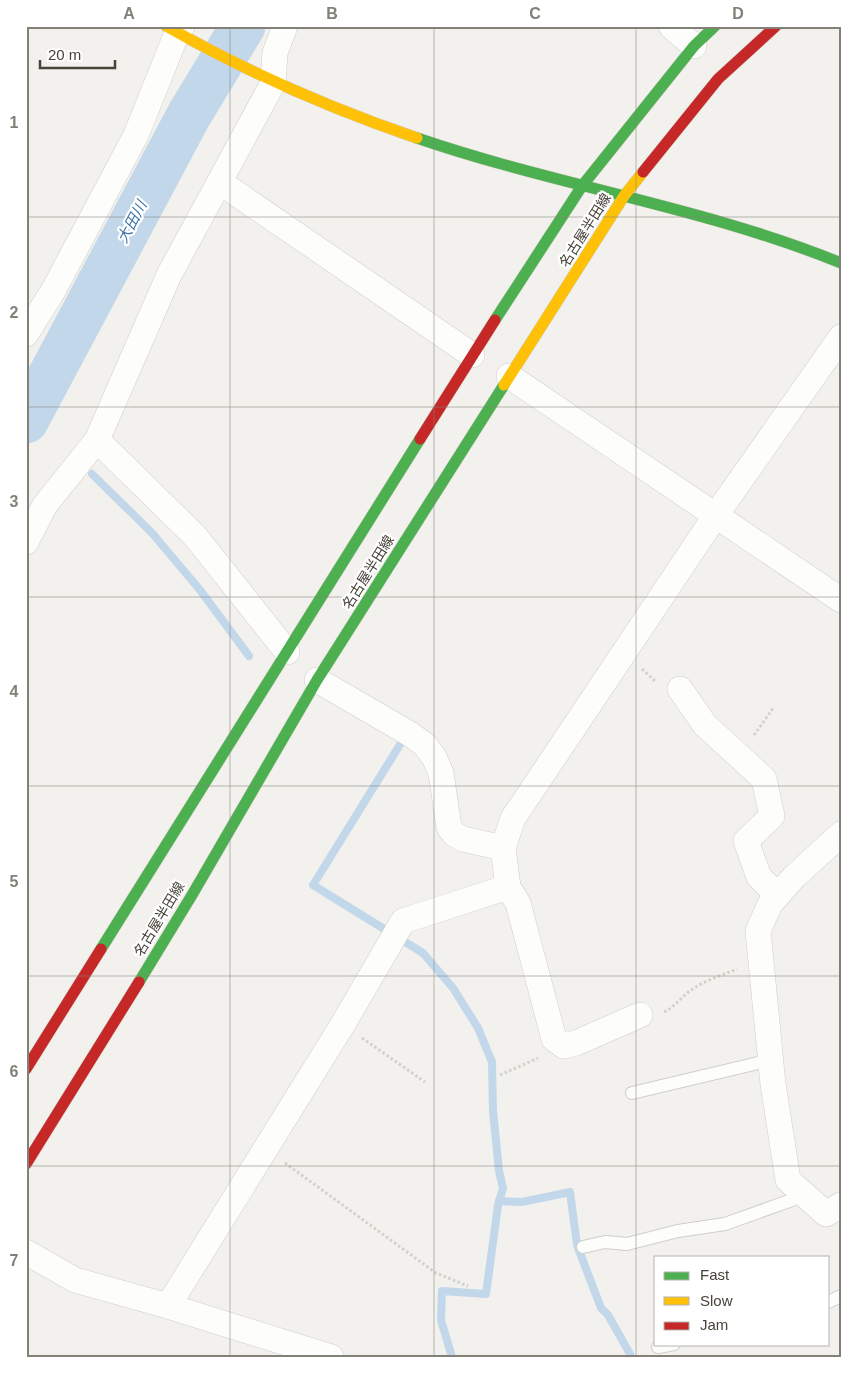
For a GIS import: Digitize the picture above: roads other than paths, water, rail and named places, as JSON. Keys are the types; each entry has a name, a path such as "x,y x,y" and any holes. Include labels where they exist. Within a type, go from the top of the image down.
{"main road":[{"name":"名古屋半田線","path":"26,1069 472,354 582,186 694,46 715,26"},
{"name":"名古屋半田線","path":"26,1164 192,895 317,680 624,196 718,79 776,26"},
{"path":"180,32 274,83 396,131 496,163 582,186 678,208 815,251 841,263"}],"street":[{"path":"26,542 45,504 97,440 169,275 274,83 274,53 285,26"},
{"path":"671,26 694,46"},
{"path":"26,334 53,291 136,135 180,32"},
{"path":"221,183 472,354"},
{"path":"640,1015 576,1044 564,1046 554,1038 518,903 508,888 502,848 513,818 621,655 716,515 841,337"},
{"path":"509,376 841,600"},
{"path":"97,440 195,536 287,652"},
{"path":"317,680 410,734 425,745 434,757 441,773 449,827 454,834 463,840 502,848"},
{"path":"680,689 705,725 764,779 772,816 746,841 759,877 778,895"},
{"path":"836,1215 788,1180 771,1060 758,930 770,904 841,834"},
{"path":"168,1306 343,1024 403,921 508,888"},
{"path":"26,1252 74,1280 168,1306 331,1357"}],"lane":[{"path":"632,1093 771,1060"},
{"path":"583,1247 605,1242 627,1244 678,1231 725,1224 792,1200 800,1190"},
{"path":"658,1347 663,1346"}],"waterway":[{"name":"大田川","path":"26,421 189,115 243,26"},
{"path":"92,474 152,533 200,590 249,656"},
{"path":"401,743 313,885 423,953 453,988 478,1028 492,1062 493,1111 499,1171 503,1188 498,1205 486,1294 442,1291 441,1320 452,1357"},
{"path":"499,1201 522,1202 570,1192 577,1245 601,1308 608,1315 630,1354"}]}
